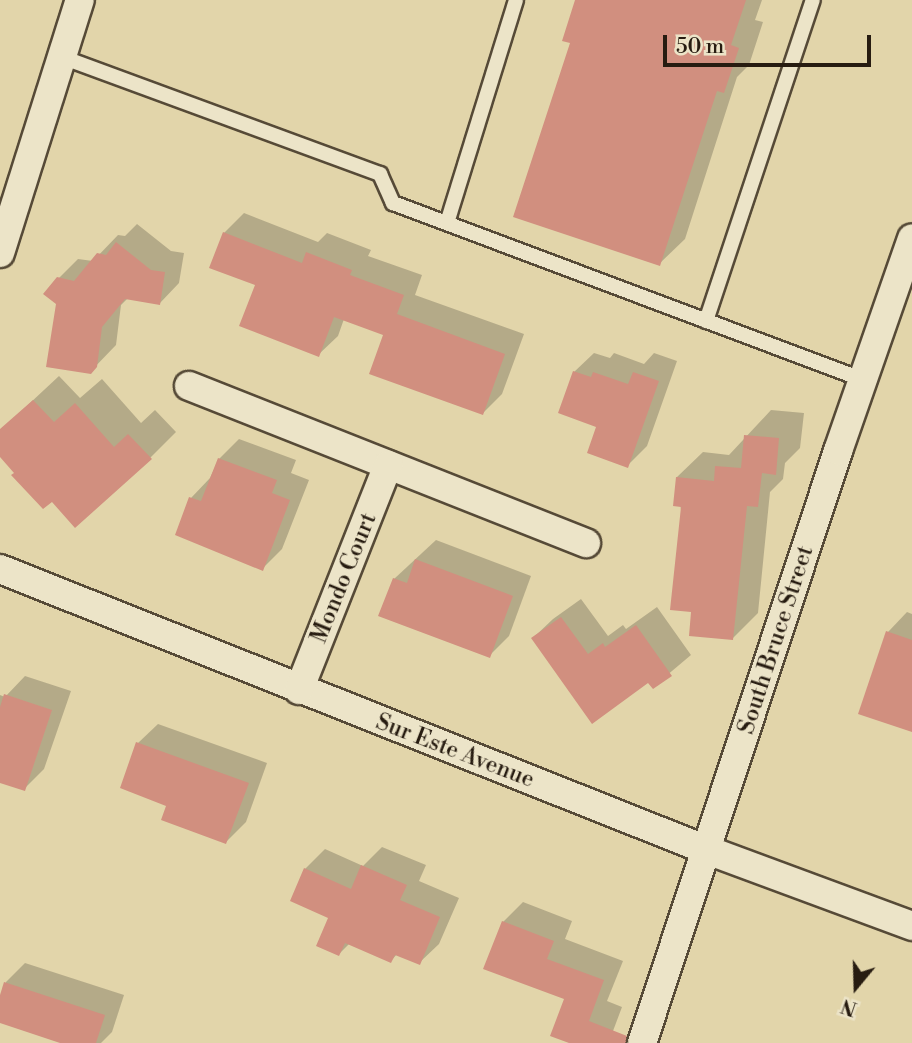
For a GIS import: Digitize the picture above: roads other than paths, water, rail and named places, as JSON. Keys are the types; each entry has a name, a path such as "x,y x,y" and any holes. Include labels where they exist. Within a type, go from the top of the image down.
{"street":[{"path":"0,253 80,0"},
{"name":"South Bruce Street","path":"642,1043 912,238"},
{"path":"189,386 586,543"},
{"name":"Mondo Court","path":"299,690 388,465"},
{"name":"Sur Este Avenue","path":"0,569 706,850 912,926"}],"lane":[{"path":"447,223 516,0"},
{"path":"706,321 813,0"},
{"path":"62,57 380,174 393,203 864,380"}]}
